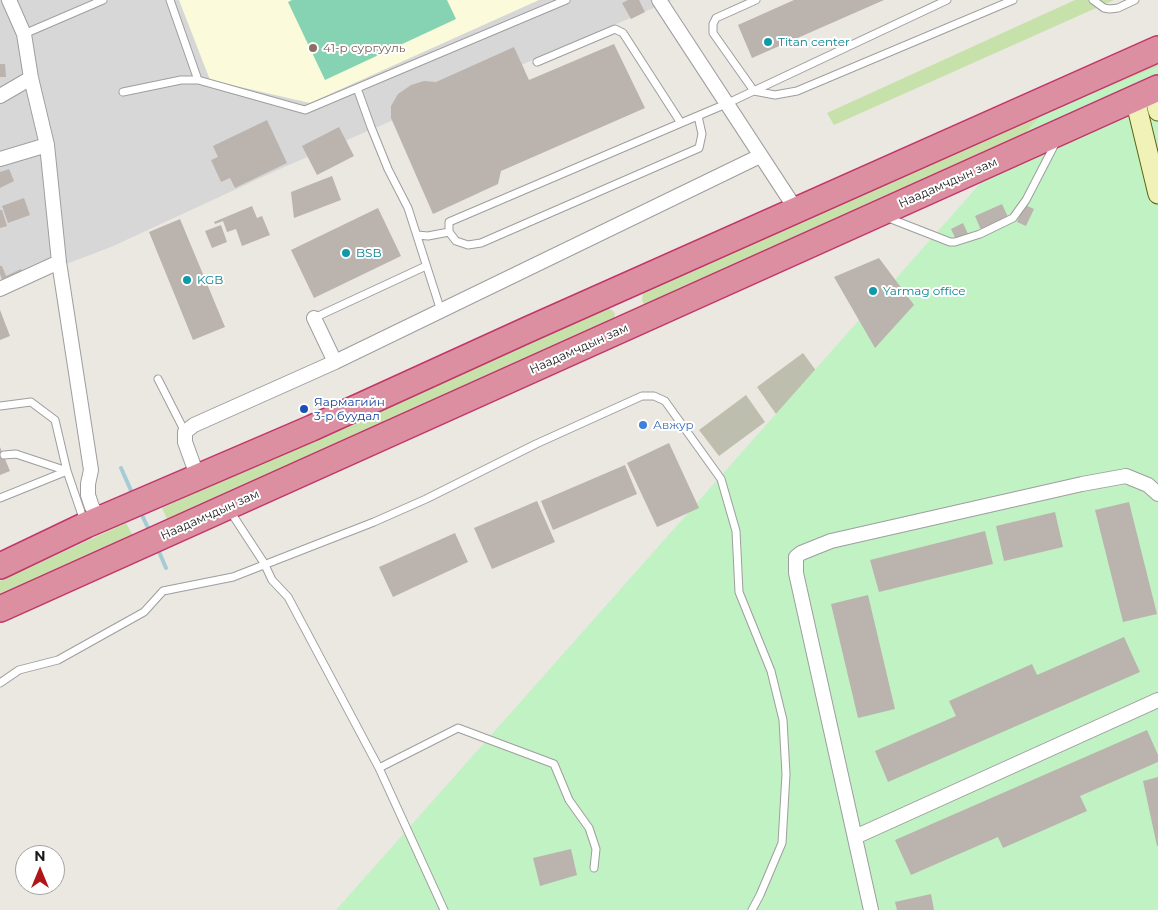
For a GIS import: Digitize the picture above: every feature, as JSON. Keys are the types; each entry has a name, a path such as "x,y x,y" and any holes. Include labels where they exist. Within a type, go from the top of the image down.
{"highway":[{"path":"0,566 1158,49"},
{"name":"Наадамчдын зам","path":"0,609 1062,132 1151,97"},
{"path":"620,290 636,324"}],"main road":[{"path":"1151,97 1158,194"}],"street":[{"path":"659,0 797,211"},
{"path":"6,2 24,34 31,78 47,145 59,262 90,457 91,470 88,495 92,507 103,519"},
{"path":"0,96 31,78"},
{"path":"0,159 47,145"},
{"path":"198,478 184,442 185,432 194,425 335,362 760,156"},
{"path":"0,289 59,262"},
{"path":"314,318 335,362"},
{"path":"871,910 796,573 796,557 800,553 831,541 1126,476 1148,485 1158,494"},
{"path":"855,837 1158,700"}],"lane":[{"path":"24,34 103,0"},
{"path":"170,0 198,80"},
{"path":"123,92 182,80 198,80 304,110 566,0"},
{"path":"756,0 716,18 713,24 713,33 754,91 775,94 797,91 1013,0"},
{"path":"698,116 702,134 698,148 481,243 468,245 456,241 449,232 449,222 726,104 947,0"},
{"path":"1093,0 1104,8 1110,9 1118,8 1135,0"},
{"path":"537,62 615,29 623,33 681,123"},
{"path":"357,88 388,169 408,208 441,311"},
{"path":"879,214 950,242 980,234 1013,218 1026,200 1062,132"},
{"path":"417,235 428,236 449,232"},
{"path":"314,318 426,266"},
{"path":"158,379 185,432"},
{"path":"0,682 19,670 58,660 144,612 163,591 233,576 400,510 536,444 642,396 654,396 665,401 721,479 736,531 739,592 771,671 783,720 786,774 782,843 752,910"},
{"path":"0,406 31,402 55,420 67,471 80,512 103,519"},
{"path":"4,455 16,454 67,471"},
{"path":"0,498 67,471"},
{"path":"227,507 264,563 272,580 288,597 379,768 444,910"},
{"path":"379,768 458,728 554,764 569,800 589,828 596,849 594,868"}],"shaded area":[{"path":"0,0 672,0 282,168 111,247 45,272 0,294"},
{"name":"41-р сургууль","path":"179,0 539,0 310,103 210,80"},
{"path":"803,353 823,380 776,414 757,387"},
{"path":"746,395 765,422 719,456 699,430"}],"green space":[{"path":"292,0 447,0 456,19 325,80 288,2"},
{"path":"1075,0 1114,0 834,125 827,113"},
{"path":"1158,60 1158,78 646,306 642,301 643,291"},
{"path":"1158,66 1158,910 336,910 1040,116"},
{"path":"607,307 615,314 613,321 168,521 162,508"},
{"path":"126,523 133,536 0,596 0,581"}],"building":[{"path":"628,0 639,0 645,12 631,19 622,3"},
{"name":"Titan center","path":"794,0 884,0 752,58 738,25"},
{"path":"614,44 645,108 501,171 498,184 433,214 391,118 391,106 398,94 411,85 424,81 436,82 514,47 529,80"},
{"path":"0,64 5,64 6,77 0,77"},
{"path":"267,120 287,163 235,188 230,178 221,182 211,160 218,157 213,146"},
{"path":"339,127 354,156 317,175 302,146"},
{"path":"9,169 14,181 0,188 0,172"},
{"path":"332,176 341,200 294,218 291,192"},
{"path":"24,198 30,215 8,223 2,206"},
{"path":"1002,204 1008,217 981,230 975,216"},
{"path":"1025,205 1034,209 1026,226 1017,222"},
{"path":"252,206 257,218 262,216 270,235 242,246 236,229 227,232 223,221 215,224 214,222"},
{"name":"BSB","path":"378,208 401,256 314,298 291,250"},
{"path":"0,210 2,210 7,226 0,228"},
{"name":"KGB","path":"180,219 225,327 193,340 149,232"},
{"path":"963,223 968,234 956,240 951,229"},
{"path":"221,225 227,242 212,248 205,231"},
{"name":"Yarmag office","path":"879,258 914,305 875,348 834,277"},
{"path":"0,266 2,266 6,276 21,269 23,273 3,282"},
{"path":"0,310 10,336 0,340"},
{"path":"669,443 699,508 657,527 627,463"},
{"path":"0,447 10,471 0,475"},
{"path":"625,465 637,494 553,530 541,501"},
{"path":"537,501 555,542 492,569 474,528"},
{"path":"1129,502 1157,614 1123,622 1095,510"},
{"path":"1055,512 1063,547 1004,561 996,526"},
{"path":"985,531 993,564 879,592 870,560"},
{"path":"455,533 468,562 393,597 379,567"},
{"path":"868,595 895,709 858,718 831,604"},
{"path":"1124,637 1140,672 888,782 875,751 956,716 949,701 1032,664 1037,675"},
{"path":"1147,730 1158,755 1158,762 1080,796 1087,811 1003,848 998,837 911,875 895,840"},
{"path":"1158,777 1158,846 1157,846 1143,781"},
{"path":"571,849 577,875 540,886 533,858"},
{"path":"931,894 934,910 897,910 895,902"}],"waterway":[{"path":"121,468 133,495"},
{"path":"140,511 150,532"},
{"path":"157,547 166,568"}],"place":[{"name":"Titan center","path":"768,42"},
{"name":"41-р сургууль","path":"313,48"},
{"name":"BSB","path":"346,253"},
{"name":"KGB","path":"187,280"},
{"name":"Yarmag office","path":"873,291"},
{"name":"Яармагийн 3-р буудал","path":"304,409"},
{"name":"Авжур","path":"643,425"}]}
